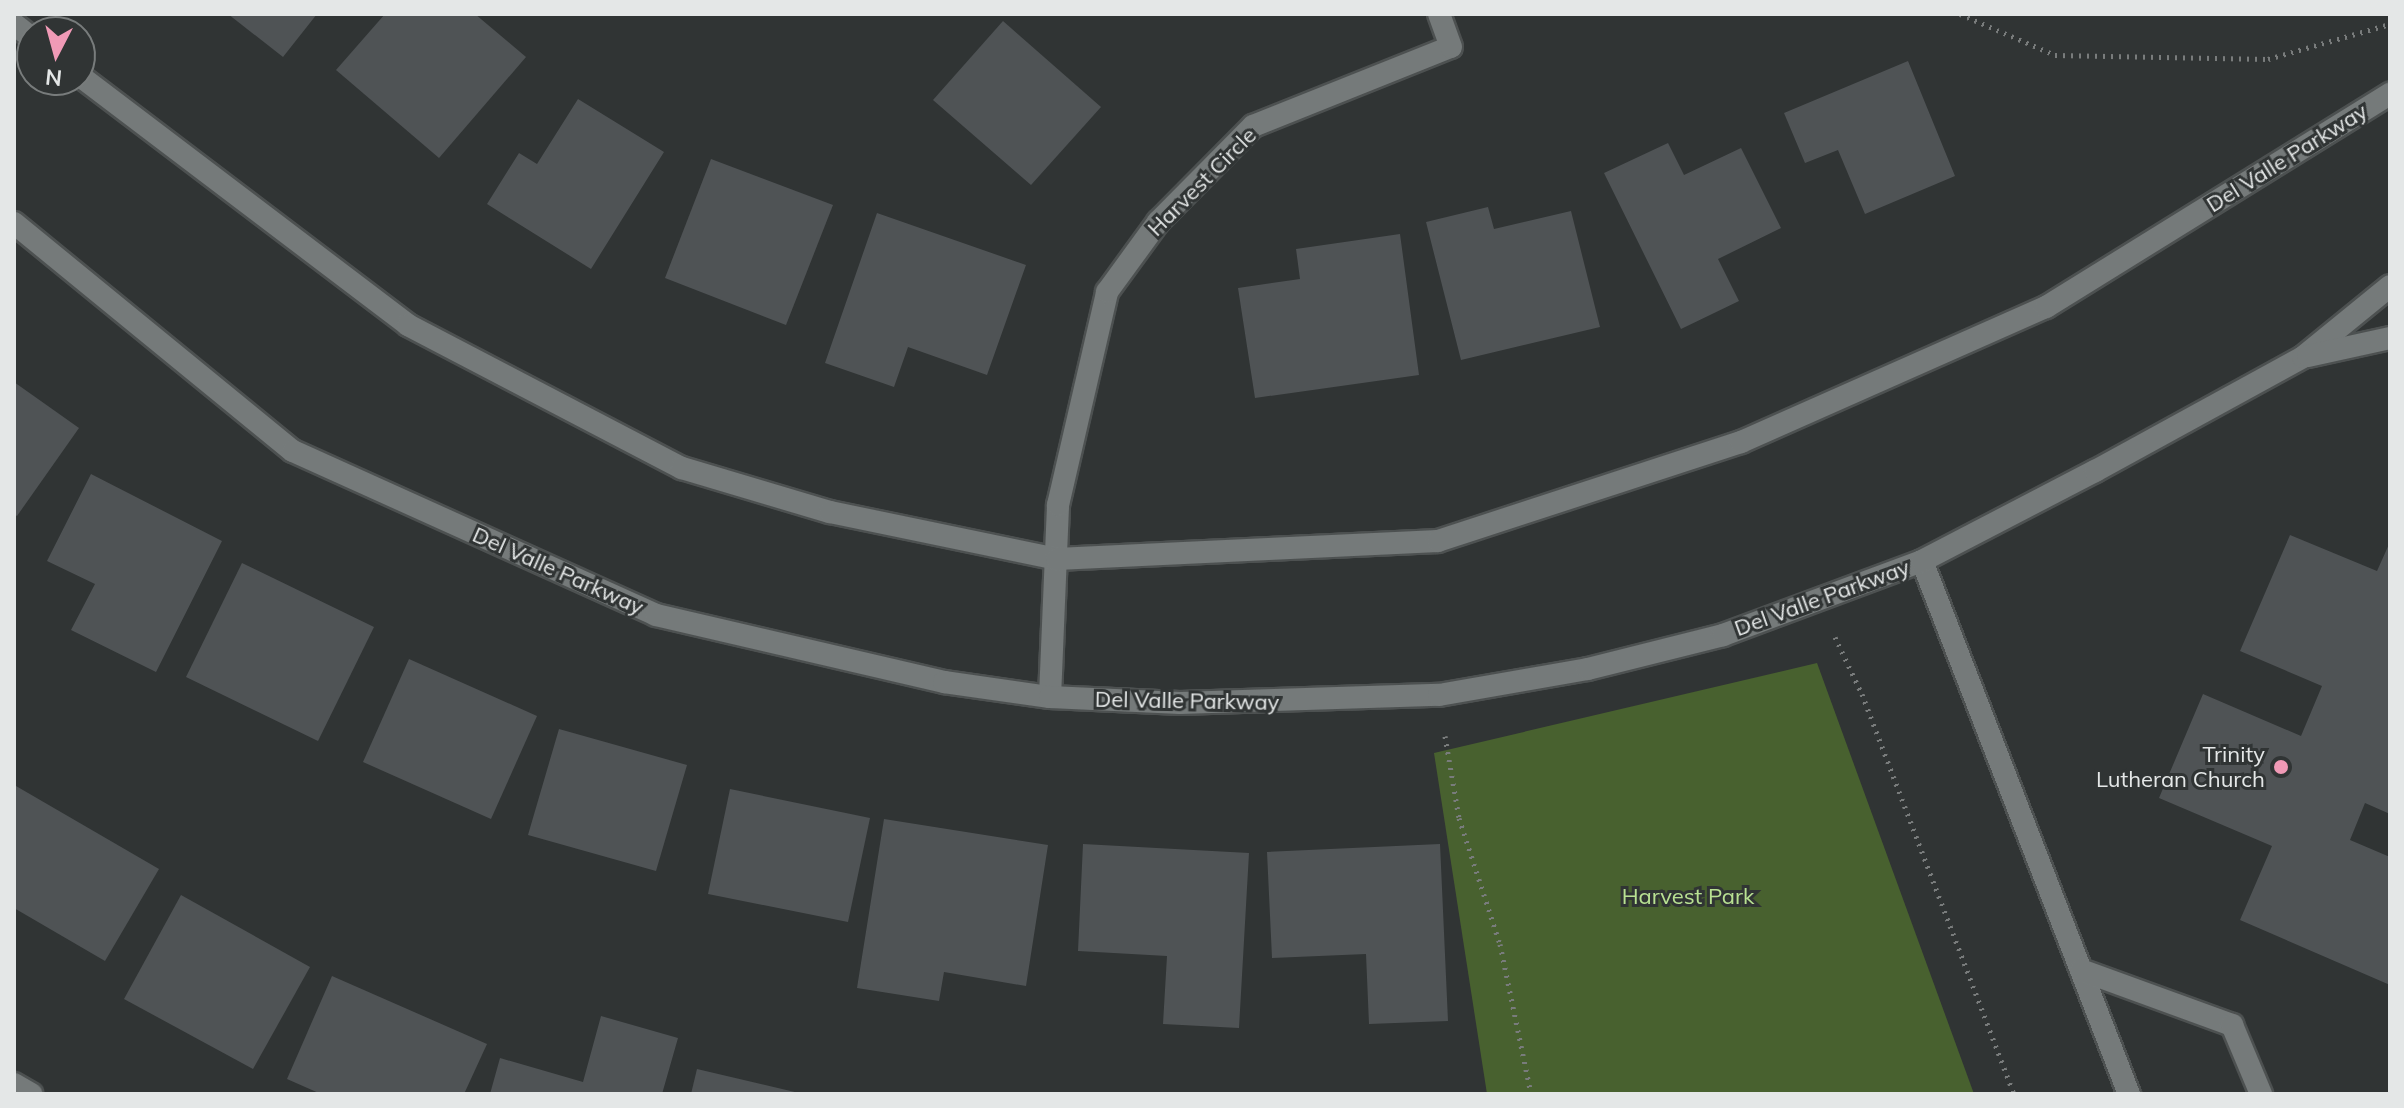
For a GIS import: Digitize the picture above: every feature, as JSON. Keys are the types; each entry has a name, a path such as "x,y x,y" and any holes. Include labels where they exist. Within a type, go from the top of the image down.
{"main road":[{"name":"Harvest Circle","path":"1057,559 1058,505 1107,292 1158,222 1253,126 1451,47 1439,14"},
{"name":"Del Valle Parkway","path":"96,88 408,325 682,468 830,512 1057,559 1438,541 1741,442 2046,307 2390,94"},
{"name":"Del Valle Parkway","path":"14,223 293,451 656,615 944,682 1050,697 1270,704 1439,695 1618,661 1723,635 1818,601 1922,561 2303,357 2390,286"},
{"path":"2303,357 2390,338"},
{"path":"1050,697 1057,559"},
{"path":"1922,561 2129,1094"},
{"path":"2081,970 2232,1025 2261,1094"},
{"path":"14,1084 31,1094"}],"path":[{"path":"1960,14 2055,55 2268,59 2390,24"},
{"path":"1818,601 1862,694 2014,1094"},
{"path":"1439,695 1459,818 1500,944 1531,1094"}],"green space":[{"name":"Harvest Park","path":"1817,663 1974,1094 1487,1094 1434,753"}],"building":[{"path":"228,14 317,14 283,57"},
{"path":"385,14 475,14 526,57 439,158 336,70"},
{"path":"1003,21 1101,107 1031,185 933,100"},
{"path":"1908,61 1955,176 1865,214 1838,150 1805,163 1784,113"},
{"path":"578,99 664,152 591,269 487,204 519,153 537,164"},
{"path":"1668,143 1684,175 1741,148 1781,228 1718,259 1739,301 1681,329 1604,173"},
{"path":"711,159 833,205 786,325 665,278"},
{"path":"1488,207 1494,229 1571,211 1600,327 1461,360 1426,222"},
{"path":"877,213 1026,265 987,375 908,347 894,387 825,363"},
{"path":"1400,234 1419,375 1255,398 1238,288 1300,279 1296,249"},
{"path":"14,382 79,428 17,516 14,514"},
{"path":"91,474 222,541 156,672 71,630 95,584 47,561"},
{"name":"Trinity Lutheran Church","path":"2290,535 2377,571 2390,542 2390,814 2365,803 2350,840 2390,857 2390,985 2240,920 2272,846 2159,798 2203,694 2301,736 2322,686 2240,651"},
{"path":"242,563 374,627 318,741 186,677"},
{"path":"409,659 537,716 491,819 363,762"},
{"path":"559,729 687,765 656,871 528,835"},
{"path":"16,786 159,869 105,961 14,908"},
{"path":"730,789 870,818 848,922 708,894"},
{"path":"884,819 1048,845 1026,986 944,972 939,1001 857,988"},
{"path":"1083,844 1249,853 1239,1028 1163,1024 1167,956 1078,951"},
{"path":"1440,844 1448,1021 1369,1024 1366,954 1272,958 1267,852"},
{"path":"181,895 310,967 253,1069 124,999"},
{"path":"332,976 487,1044 464,1094 321,1094 287,1079"},
{"path":"601,1016 678,1038 662,1094 490,1094 500,1058 583,1082"},
{"path":"697,1069 799,1093 799,1094 691,1094"}],"place":[{"name":"Trinity Lutheran Church","path":"2281,767"}]}
